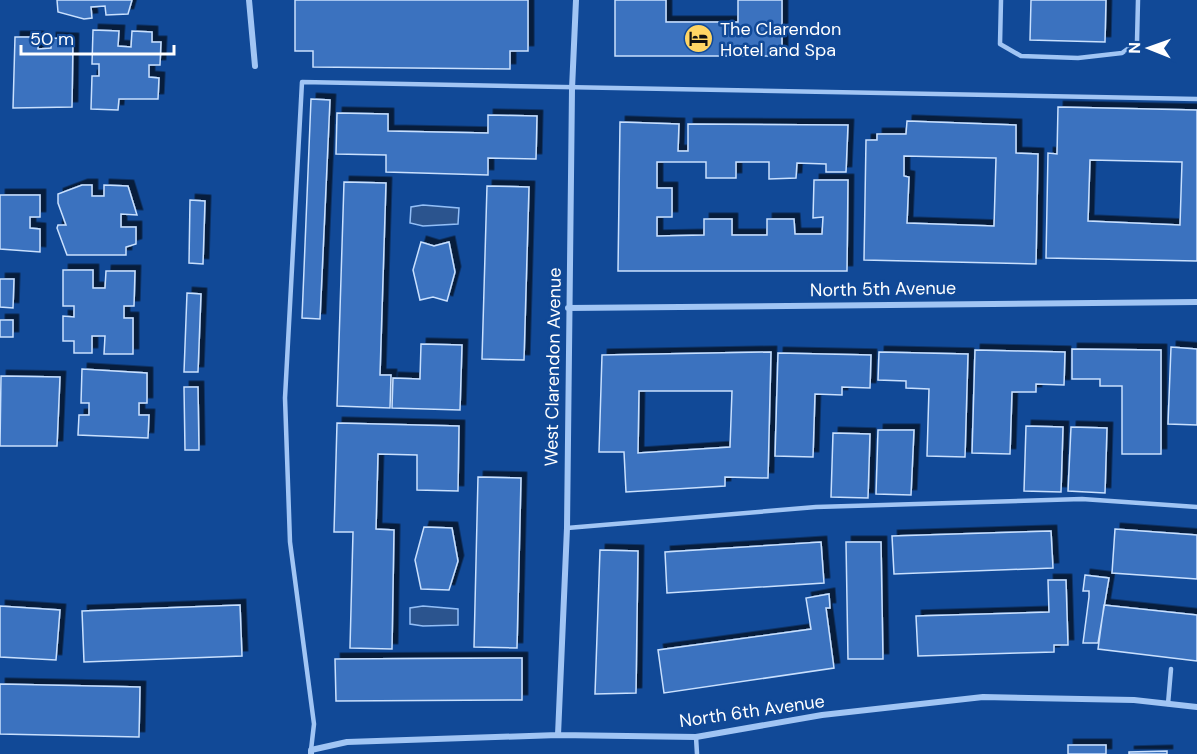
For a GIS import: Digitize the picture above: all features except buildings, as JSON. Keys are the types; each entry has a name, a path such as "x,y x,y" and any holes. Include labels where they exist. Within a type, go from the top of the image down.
{"street":[{"path":"249,0 255,66"},
{"name":"West Clarendon Avenue","path":"558,735 567,528 568,309 576,0"},
{"name":"North 5th Avenue","path":"568,309 1197,302"},
{"name":"North 6th Avenue","path":"311,752 347,742 558,735 696,738 822,716 983,697 1082,697 1197,707"}],"lane":[{"path":"1000,0 1000,44 1021,56 1078,58 1122,53 1137,42 1138,0"},
{"path":"311,752 314,724 291,542 285,398 302,82 572,89 1197,99"},
{"path":"567,528 828,507 1082,499 1197,507"},
{"path":"1168,704 1171,669"},
{"path":"696,738 697,754"}],"water":[{"path":"423,205 459,208 458,224 423,226 410,223 411,207"},
{"path":"423,606 458,609 458,625 410,624 410,608"}],"place":[{"name":"The Clarendon Hotel and Spa","path":"699,39"}]}
